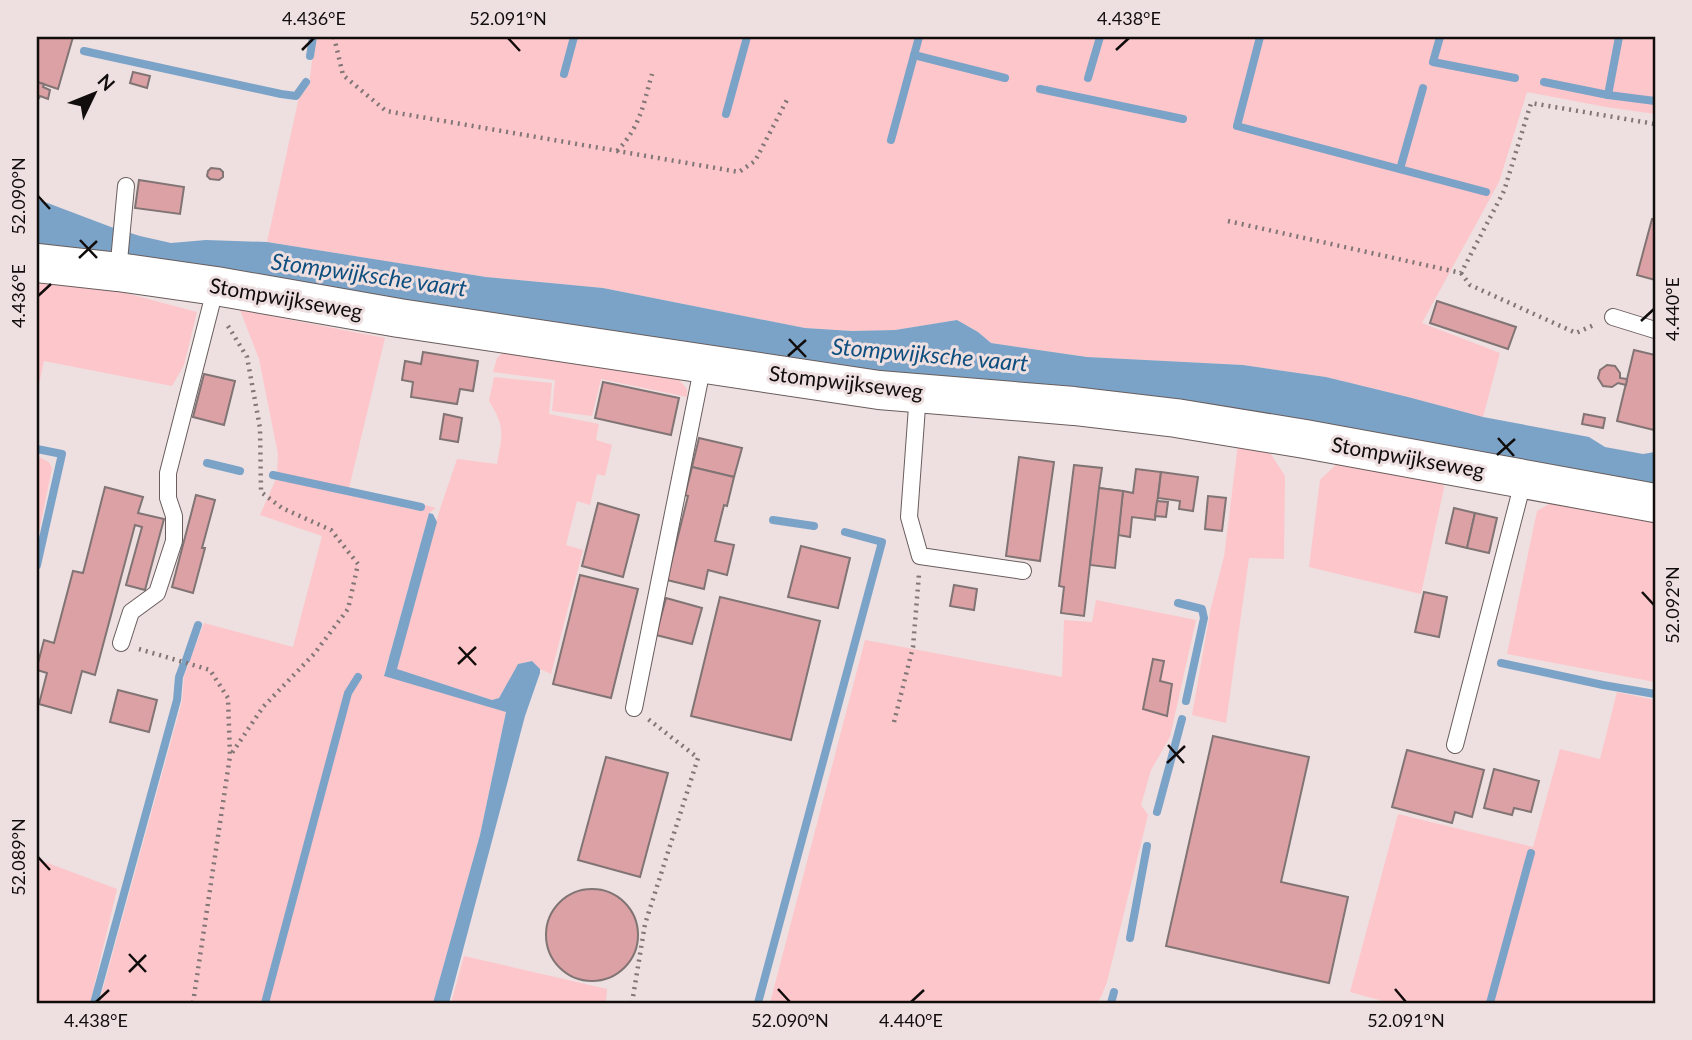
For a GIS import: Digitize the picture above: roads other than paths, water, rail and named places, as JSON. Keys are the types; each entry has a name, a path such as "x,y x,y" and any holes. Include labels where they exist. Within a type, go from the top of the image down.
{"street":[{"name":"Stompwijkseweg","path":"37,263 118,268 399,318 879,390 1074,406 1176,418 1653,499"}],"lane":[{"path":"118,268 126,186"},
{"path":"121,643 131,612 157,593 174,541 174,516 168,498 168,473 216,286"},
{"path":"1613,317 1655,330"},
{"path":"634,708 703,363"},
{"path":"918,393 909,517 920,556 1023,571"},
{"path":"1455,745 1524,478"}],"water":[{"name":"Stompwijksche vaart","path":"37,199 111,227 171,243 206,240 267,242 486,277 603,288 805,328 895,330 957,320 991,343 1087,357 1243,365 1326,377 1483,417 1589,437 1605,447 1643,454 1655,452 1655,490 37,253"},
{"path":"429,513 433,514 437,522 397,669 492,700 499,698 518,664 532,661 540,669 525,716 449,1003 433,1003 480,835 506,712 384,676"}],"waterway":[{"path":"310,56 313,37"},
{"path":"564,74 574,37"},
{"path":"726,114 747,37"},
{"path":"891,140 919,37"},
{"path":"1088,78 1100,37"},
{"path":"1260,37 1237,126 1486,192"},
{"path":"1440,37 1433,62 1515,78"},
{"path":"1608,95 1619,37"},
{"path":"84,51 281,94 296,96 306,82"},
{"path":"914,55 1005,78"},
{"path":"1544,82 1655,101"},
{"path":"1400,169 1423,88"},
{"path":"1040,89 1183,119"},
{"path":"37,449 62,454 37,565"},
{"path":"207,463 240,471"},
{"path":"273,475 421,507"},
{"path":"773,520 814,526"},
{"path":"758,1003 882,542 845,532"},
{"path":"1178,603 1202,609 1204,618 1186,701"},
{"path":"186,660 198,625"},
{"path":"1501,663 1655,694"},
{"path":"94,1003 177,700 183,666"},
{"path":"265,1003 348,693 358,677"},
{"path":"1157,812 1182,719"},
{"path":"1130,938 1147,846"},
{"path":"1490,1003 1531,853"},
{"path":"1111,1003 1114,992"}]}
